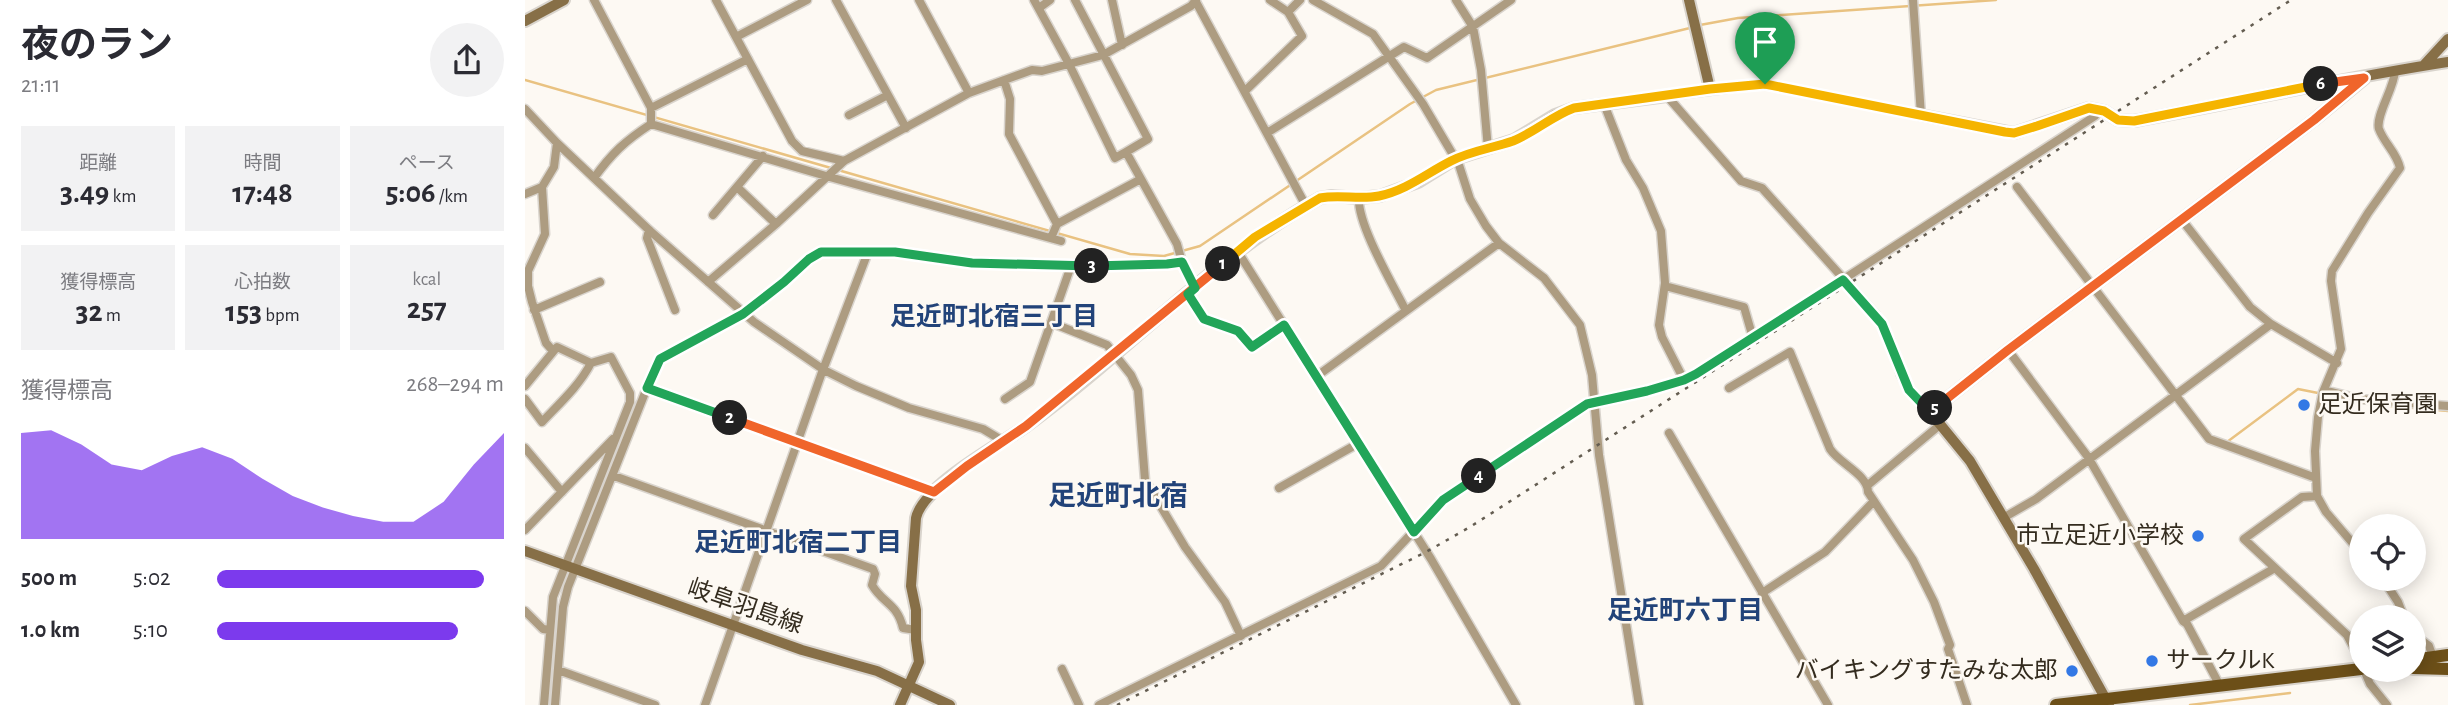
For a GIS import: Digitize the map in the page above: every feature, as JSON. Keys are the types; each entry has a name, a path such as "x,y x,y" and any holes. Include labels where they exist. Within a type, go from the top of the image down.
{"main road":[{"path":"2426,658 2448,655"},
{"path":"2426,668 2448,669"},
{"path":"2056,705 2108,702 2349,671"}],"street":[{"path":"525,20 564,0"},
{"path":"594,0 651,108 651,124"},
{"path":"716,0 792,141 802,150 844,161"},
{"path":"736,37 807,0"},
{"path":"836,0 906,128"},
{"path":"919,0 969,93"},
{"path":"1050,0 1037,4 1115,158 1148,139 1075,0"},
{"path":"1112,0 1122,45"},
{"path":"708,282 844,161 969,93 1032,70 1042,71 1103,55 1191,6 1196,0 1306,206"},
{"path":"1245,91 1303,36 1288,12 1270,0"},
{"path":"1288,12 1300,0"},
{"path":"1314,0 1373,34 1423,104 1459,165 1470,199 1500,243 1544,278 1580,325 1596,402 1599,455 1639,705"},
{"path":"1456,0 1473,27 1481,70 1488,149"},
{"path":"1267,133 1404,47 1427,58 1511,0"},
{"path":"1689,0 1710,89"},
{"path":"1913,4 1921,115"},
{"path":"2425,64 2448,39"},
{"path":"651,108 748,58"},
{"path":"900,705 919,662 916,610 911,586 918,509 934,492 1026,426 1255,237 1320,198 1380,196 1418,182 1455,159 1531,132 1555,115 1574,108 1710,89 1765,84 2014,133 2082,109 2098,109 2118,120 2134,121 2285,90 2448,62"},
{"path":"2349,539 2326,512 2317,496 2316,434 2324,390 2341,349 2331,281 2332,271 2400,167 2379,129 2378,118 2394,84 2395,71"},
{"path":"1930,412 2008,350 2314,120 2364,78"},
{"path":"1004,80 1010,99 1009,134 1057,224"},
{"path":"849,115 887,95"},
{"path":"1667,96 1741,181 1762,188 1882,324 1909,390 1941,424 1970,461 2108,702"},
{"path":"1604,104 1626,160 1643,188 1661,231 1665,286 1659,326 1684,380"},
{"path":"525,109 649,230 743,314 824,370 889,401 983,429 1003,441"},
{"path":"1099,705 1381,566 1443,500 1587,404 1684,380 2095,116 2098,109"},
{"path":"594,178 611,154 626,140 651,124 1061,241"},
{"path":"553,351 546,343 530,306 527,286 528,271 545,234 542,187 554,167 557,143"},
{"path":"1126,152 1177,244 1204,319 1238,331 1252,347 1284,325"},
{"path":"713,215 764,156"},
{"path":"1051,238 1057,224 1141,179"},
{"path":"525,194 542,187"},
{"path":"737,187 776,224"},
{"path":"2017,187 2209,439 2316,478"},
{"path":"1359,198 1367,235 1406,311"},
{"path":"2182,220 2250,307 2271,324 2337,363"},
{"path":"649,230 647,239 675,310"},
{"path":"1317,376 1500,243"},
{"path":"555,705 563,607 568,587 660,359 743,314 821,252 925,255 972,263 1071,266 1182,262"},
{"path":"705,705 868,252"},
{"path":"1238,252 1414,532 1516,705"},
{"path":"1005,399 1030,382 1071,266"},
{"path":"530,306 600,282"},
{"path":"1665,286 1744,307 1753,338"},
{"path":"1052,323 1108,345 1131,375 1138,390 1145,480 1185,547 1225,602 1241,636"},
{"path":"2003,518 2036,499 2090,461 2271,324"},
{"path":"525,386 557,347 591,363 611,357 630,393 630,402 618,435 553,597 544,705"},
{"path":"2008,350 2090,461 2187,624 2220,686"},
{"path":"1729,388 1790,352 1830,449 1838,461 1858,473 1868,485 1868,492 1913,560 1934,602 1950,645 1948,649 1967,705"},
{"path":"525,399 542,422 566,398 591,363"},
{"path":"647,388 934,492"},
{"path":"2324,390 2359,399 2448,406"},
{"path":"1868,485 1941,424"},
{"path":"1668,433 1828,705"},
{"path":"525,530 618,435"},
{"path":"1279,488 1359,443"},
{"path":"525,448 562,492"},
{"path":"614,476 873,569 876,574 872,585 875,591 896,609 903,628 916,630"},
{"path":"2317,496 2302,496 2244,539 2349,639"},
{"path":"1762,593 1820,557 1874,500"},
{"name":"岐阜羽島線","path":"525,551 801,650 877,671 950,705"},
{"path":"2183,621 2275,568"},
{"path":"525,611 543,629 551,630"},
{"path":"2426,644 2433,657"},
{"path":"1062,668 1079,705"},
{"path":"558,670 656,705"},
{"path":"2370,682 2387,705"}],"waterway":[{"path":"1700,25 1738,18 1996,0"},
{"path":"838,170 1130,254 1164,256 1200,246 1410,104 1436,90 1694,27"},
{"path":"525,80 831,168"},
{"path":"2227,442 2298,389 2318,393"},
{"path":"2327,395 2341,398"},
{"path":"2368,404 2448,411"},
{"path":"2190,705 2290,693"}],"railway":[{"path":"1117,705 1426,552 1470,527 2291,0"}],"place":[{"name":"足近保育園","path":"2304,405"},
{"name":"市立足近小学校","path":"2198,536"},
{"name":"サークルK","path":"2152,661"},
{"name":"バイキングすたみな太郎","path":"2072,671"}],"district":[{"name":"足近町北宿三丁目","path":"994,317"},
{"name":"足近町北宿","path":"1118,497"},
{"name":"足近町北宿二丁目","path":"798,543"},
{"name":"足近町六丁目","path":"1685,611"}],"route":[{"path":"1765,84 1574,108 1555,115 1514,140 1444,164 1418,182 1400,189 1380,196 1320,198 1255,237 1188,294 1026,426 934,492 647,388 660,359 743,314 821,252 895,252 972,263 1119,266 1182,262 1195,288 1188,294 1204,319 1238,331 1252,347 1284,325 1414,532 1443,500 1587,404 1684,380 1843,280 1882,324 1909,390 1930,412 2008,350 2314,120 2364,78 2285,90 2134,121 2118,120 2094,108 2082,109 2014,133 1765,84"}]}
